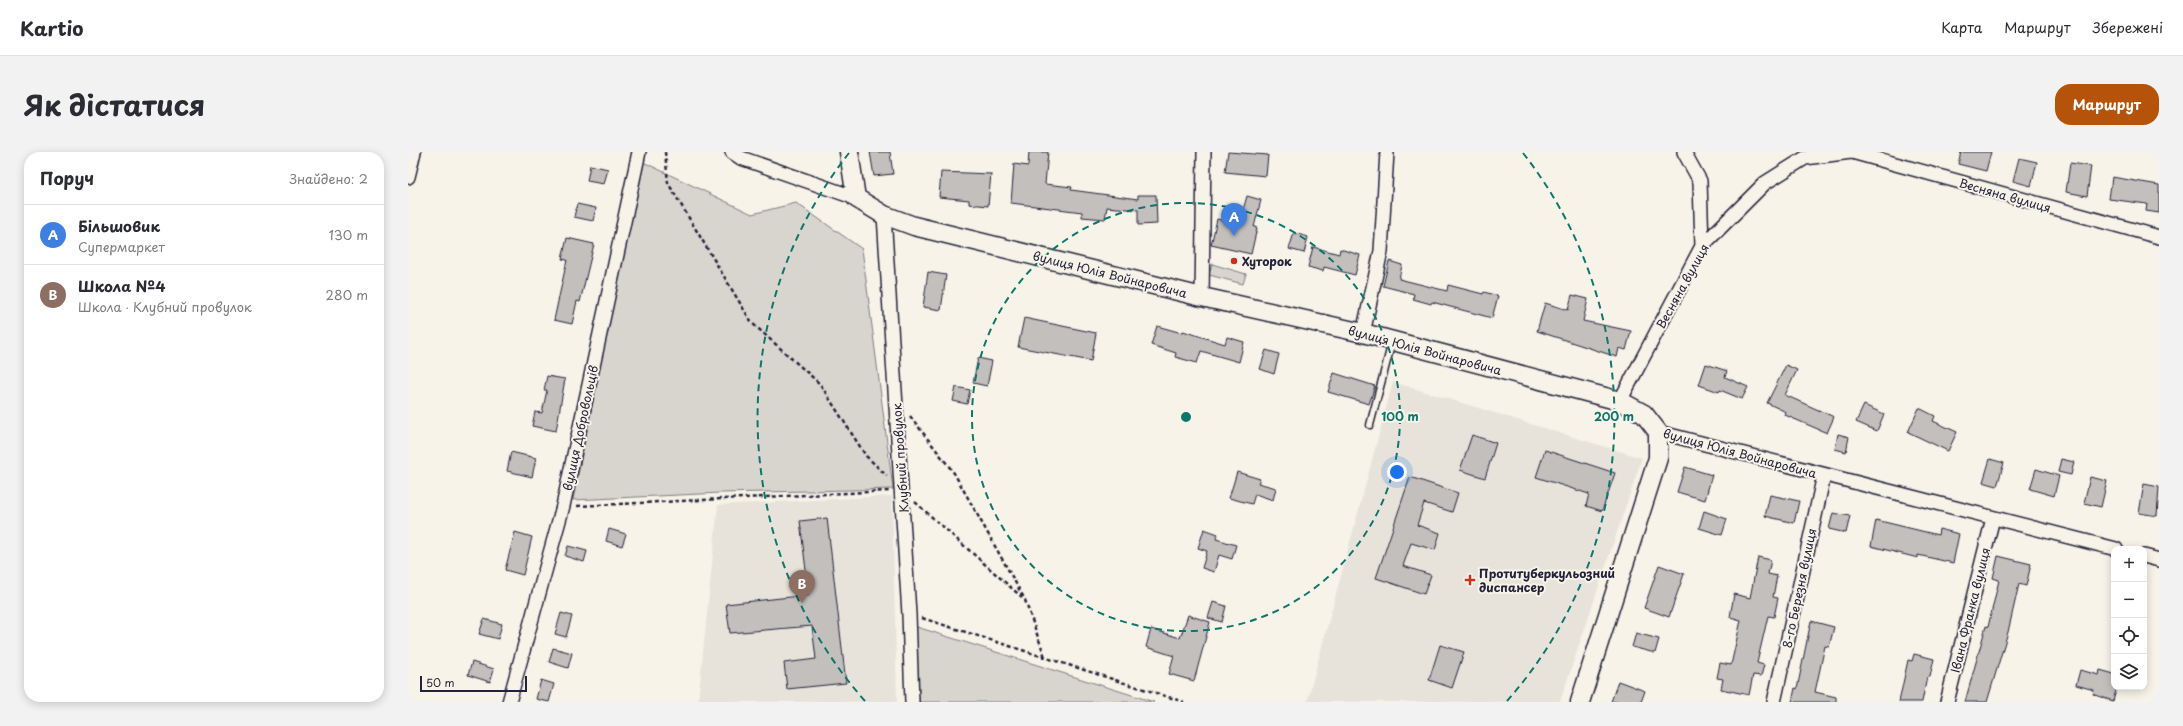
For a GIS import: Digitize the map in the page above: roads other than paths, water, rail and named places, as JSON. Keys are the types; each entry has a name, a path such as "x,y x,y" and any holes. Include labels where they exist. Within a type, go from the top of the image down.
{"main road":[{"path":"849,152 856,198"},
{"name":"вулиця Юлія Войнаровича","path":"856,198 884,215 914,226 1202,296 1393,340 1620,401 1644,414 1658,432"},
{"path":"1580,702 1658,458 1658,432"}],"street":[{"path":"408,177 414,152"},
{"name":"вулиця Добровольців","path":"509,702 563,506 639,152"},
{"name":"вулиця Юлія Войнаровича","path":"732,152 740,158 856,198"},
{"path":"1202,296 1204,152"},
{"path":"1363,333 1381,251 1387,152"},
{"path":"1684,152 1700,181 1702,246"},
{"name":"Весняна вулиця","path":"1620,401 1702,246 1765,183 1807,155 1851,152 2159,237"},
{"name":"Клубний провулок","path":"884,215 902,490 912,702"},
{"name":"вулиця Юлія Войнаровича","path":"1658,432 2111,548"},
{"name":"8-го Березня вулиця","path":"1774,702 1824,474"},
{"name":"Івана Франка вулиця","path":"1947,702 1993,518"},
{"path":"2147,557 2159,560"}],"lane":[{"path":"1370,425 1393,340"}],"place":[{"name":"Більшовик","path":"1234,236"},
{"name":"Хуторок","path":"1234,261"},
{"name":"Протитуберкульозний диспансер","path":"1470,580"},
{"name":"Школа №4","path":"802,603"}]}
